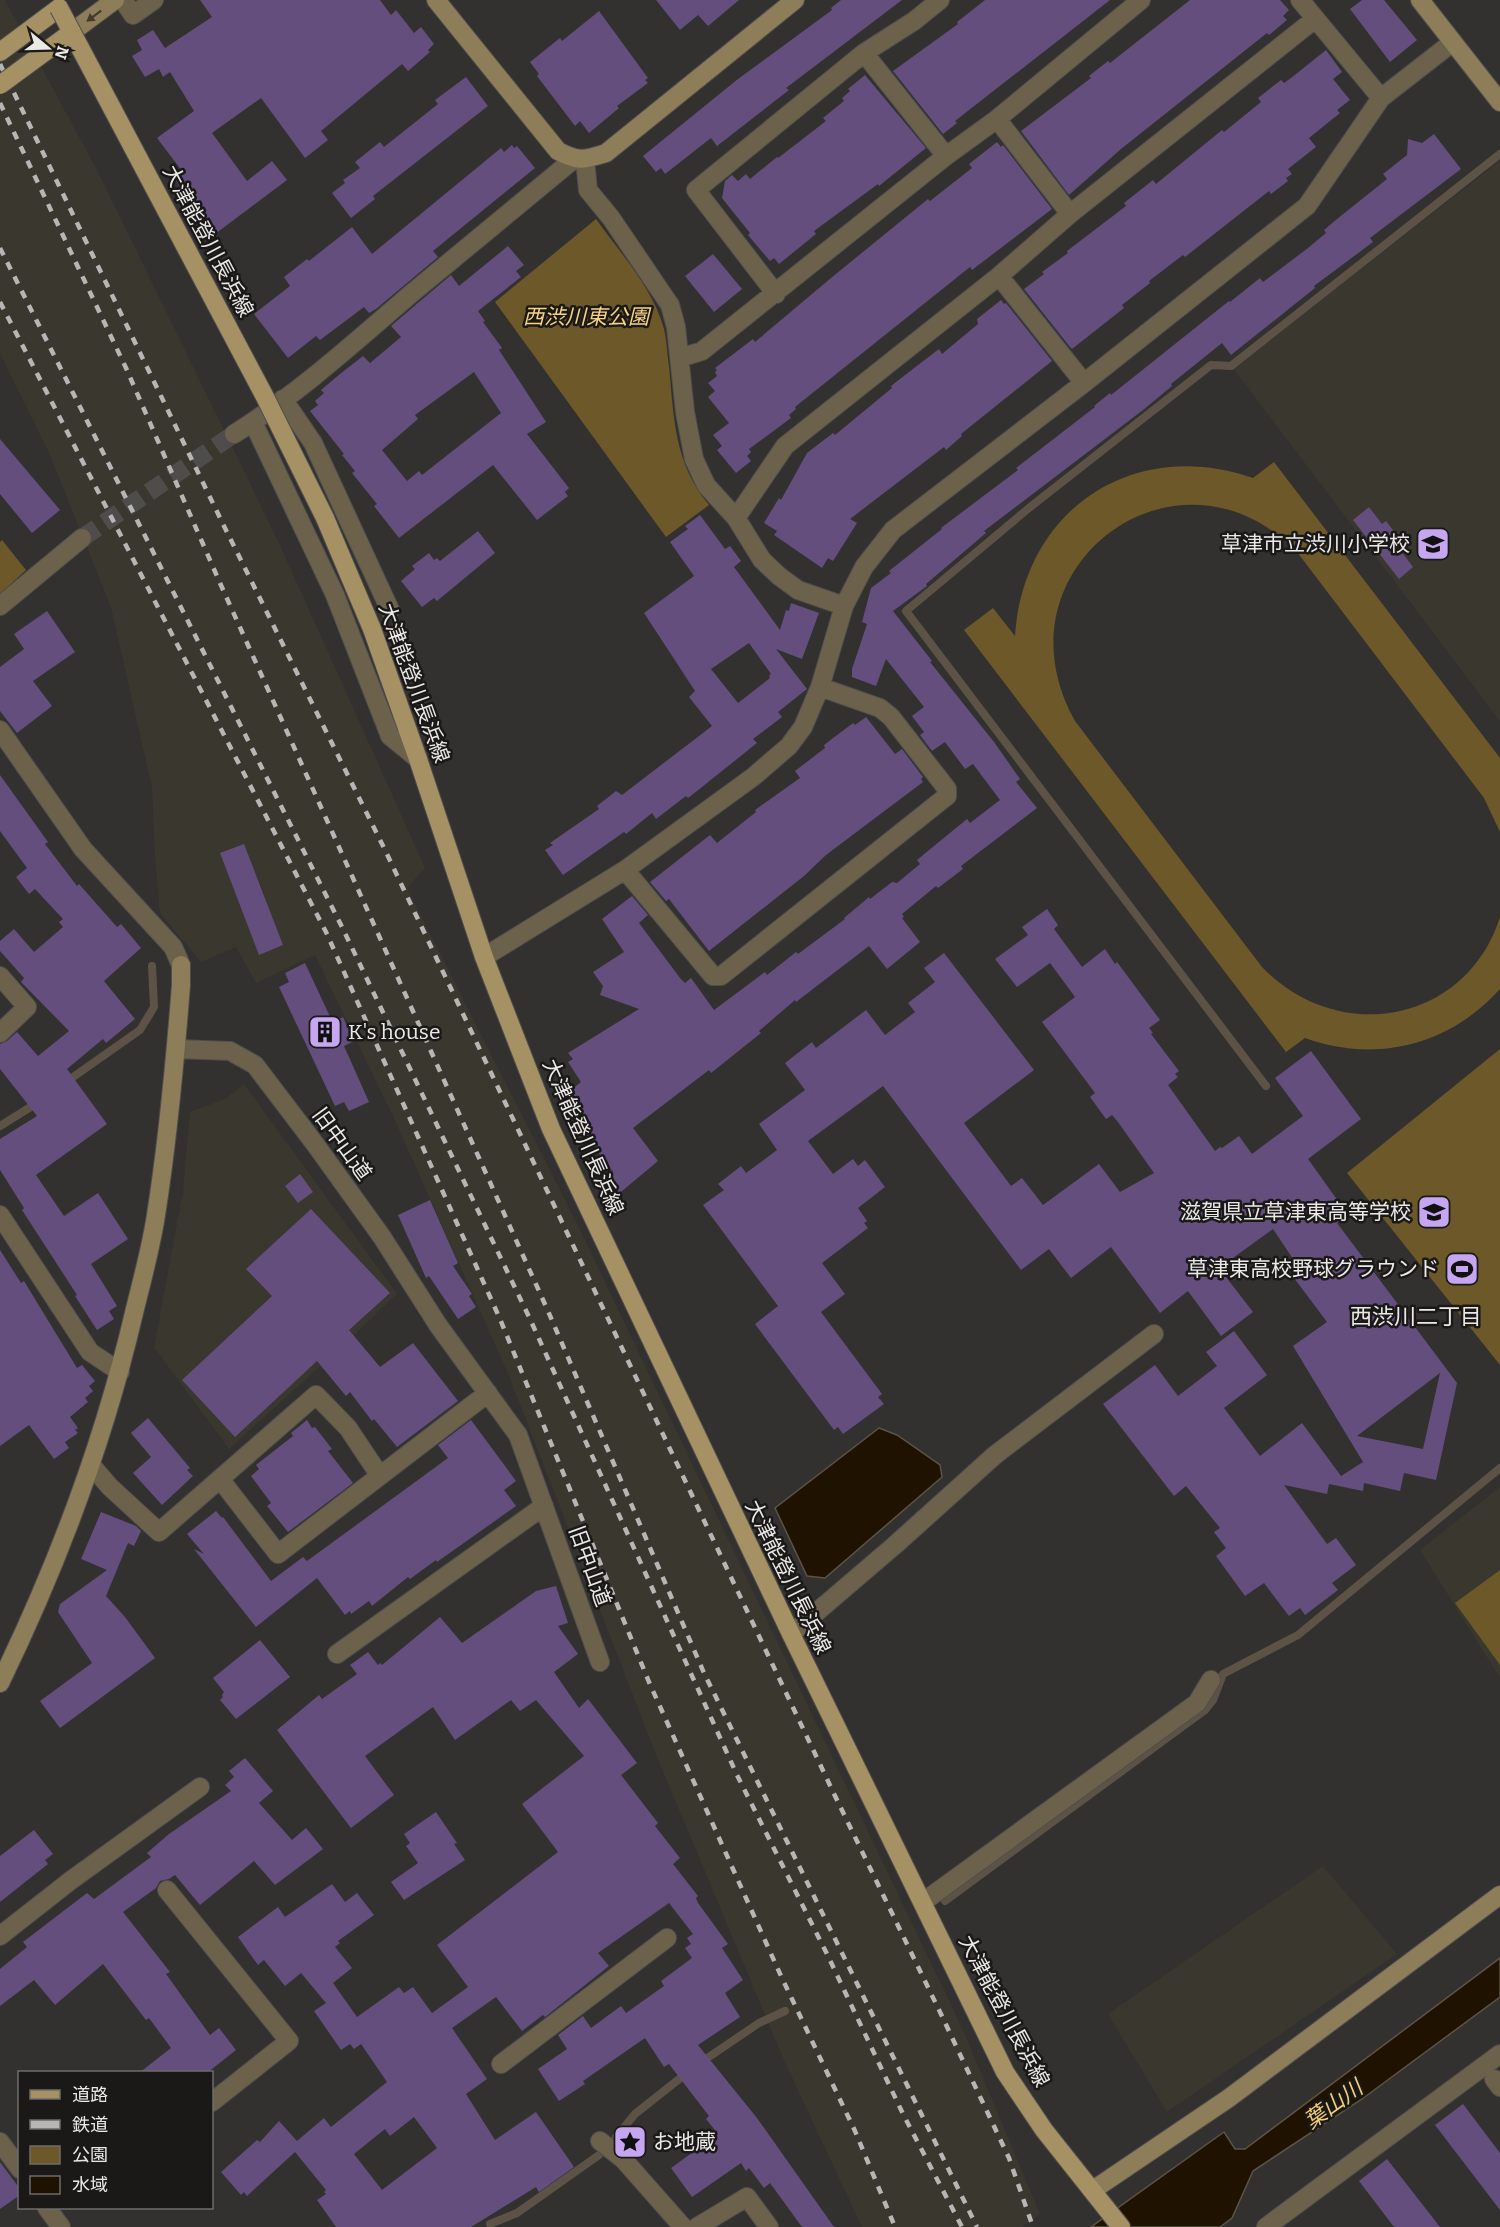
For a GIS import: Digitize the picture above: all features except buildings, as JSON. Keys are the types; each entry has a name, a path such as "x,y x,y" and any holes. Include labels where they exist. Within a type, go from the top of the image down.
{"main road":[{"name":"大津能登川長浜線","path":"0,52 64,4 72,32 265,397 324,518 372,629 484,957 551,1129 790,1634 1005,2072 1044,2130 1121,2227"},
{"path":"0,85 72,32"}],"street":[{"path":"72,32 115,0"},
{"path":"123,0 133,15 154,0"},
{"path":"436,0 558,151 579,160"},
{"path":"234,434 327,366 452,259 579,160 606,153 795,0"},
{"path":"776,294 696,190 864,53 914,21 940,0"},
{"path":"680,358 702,351 776,294 946,156 997,119 1141,0"},
{"path":"1300,0 1381,98"},
{"path":"1420,0 1500,102"},
{"path":"736,518 785,446 999,276 1070,214 1315,19"},
{"path":"484,957 625,870 753,777 789,746 803,727 820,687 844,606 864,567 893,530 1084,383 1307,206 1381,98 1453,42"},
{"path":"864,53 946,156"},
{"path":"997,119 1070,214"},
{"path":"579,160 588,190 611,218 670,305 676,327 694,459 706,485 736,518 762,560 779,576 798,590 844,606"},
{"path":"999,276 1084,383"},
{"path":"283,399 314,443 390,610"},
{"path":"253,422 335,595 390,736 418,759"},
{"path":"0,606 82,538"},
{"path":"625,870 713,976 720,976 947,796 947,789 891,717 880,708 820,687"},
{"path":"0,1683 57,1559 91,1465 120,1372 156,1217 176,1049 181,965 173,947 83,849 3,741"},
{"path":"0,976 27,1007 0,1033"},
{"name":"旧中山道","path":"176,1049 230,1052 255,1065 366,1214 438,1325 518,1435 600,1662"},
{"path":"0,1215 90,1352 120,1372"},
{"path":"790,1634 895,1545 995,1455 1154,1334"},
{"path":"220,1479 278,1554 488,1393"},
{"path":"91,1465 159,1532 316,1395 348,1428 380,1476"},
{"path":"337,1654 544,1506"},
{"path":"923,1902 1197,1703 1211,1680"},
{"path":"0,1936 70,1881 200,1787"},
{"path":"167,1890 289,2041 213,2101"},
{"path":"1098,2197 1500,1894"},
{"path":"501,2064 667,1938"},
{"path":"1266,2227 1500,2054"},
{"path":"600,2141 623,2159 682,2227"},
{"path":"0,2142 18,2166"},
{"path":"698,2227 747,2197 769,2227"},
{"path":"48,2209 61,2227"}],"shaded area":[{"path":"0,0 5,0 96,168 279,543 425,868 407,888 582,1234 963,2030 1040,2214 1022,2227 862,2227 783,2058 655,1752 507,1371 393,1116 315,955 256,983 236,947 201,962 160,913 152,788 111,607 50,455 0,353"},
{"name":"草津市立渋川小学校","path":"1500,161 1500,721 1233,368"},
{"path":"244,1084 397,1294 229,1449 154,1347 183,1191 190,1112 225,1099"},
{"path":"1500,1487 1500,1678 1420,1550"},
{"path":"1323,1866 1397,1954 1167,2112 1108,2014"}],"green space":[{"name":"西渋川東公園","path":"596,219 635,271 659,314 666,338 672,404 682,456 697,489 709,505 666,537 495,302"},
{"path":"1274,462 1500,758 1500,832 1484,798 1297,552 1249,517 1199,505 1151,511 1109,533 1076,568 1057,613 1055,665 1075,721 1262,967 1293,992 1326,1008 1362,1014 1397,1012 1430,1001 1459,981 1483,953 1500,917 1500,989 1458,1024 1435,1036 1410,1044 1385,1049 1358,1049 1332,1046 1305,1038 1286,1052 964,630 993,608 1015,636 1023,591 1039,552 1062,520 1092,494 1127,476 1166,467 1209,468 1253,478"},
{"path":"2,540 26,570 0,594 0,542"},
{"name":"草津東高校野球グラウンド","path":"1500,1049 1500,1365 1347,1173"},
{"path":"1500,1570 1500,1665 1455,1603"}],"water":[{"path":"879,1428 897,1435 940,1465 942,1477 825,1578 807,1576 775,1508"},
{"name":"葉山川","path":"1500,1958 1500,1997 1362,2099 1253,2171 1232,2218 1220,2227 1091,2227 1224,2132 1235,2149 1245,2149"}],"waterway":[{"path":"1266,1086 906,611 1029,508 1211,365 1231,366 1500,154"},
{"path":"66,1082 140,1030 154,1007 152,966"},
{"path":"0,1126 37,1103"},
{"path":"945,1901 1205,1710 1213,1700 1223,1674 1298,1635 1500,1468"},
{"path":"700,2063 759,2023 785,2011"},
{"path":"616,2137 635,2114 688,2072"},
{"path":"490,2224 517,2213 599,2155"}],"tunnel":[{"path":"82,538 234,434"}],"railway":[{"path":"0,64 223,524 385,850 940,2012 1009,2158 1033,2227"},
{"path":"0,103 126,368 220,583 548,1311 704,1673 977,2227"},
{"path":"0,248 343,929 530,1319 737,1775 827,1954 903,2114 962,2227"},
{"path":"0,302 326,932 500,1319 649,1682 781,1976 855,2131 895,2227"}],"place":[{"name":"草津市立渋川小学校","path":"1433,544"},
{"name":"K's house","path":"325,1032"},
{"name":"滋賀県立草津東高等学校","path":"1434,1212"},
{"name":"草津東高校野球グラウンド","path":"1462,1269"},
{"name":"お地蔵","path":"630,2142"}],"district":[{"name":"西渋川二丁目","path":"1416,1316"}]}
